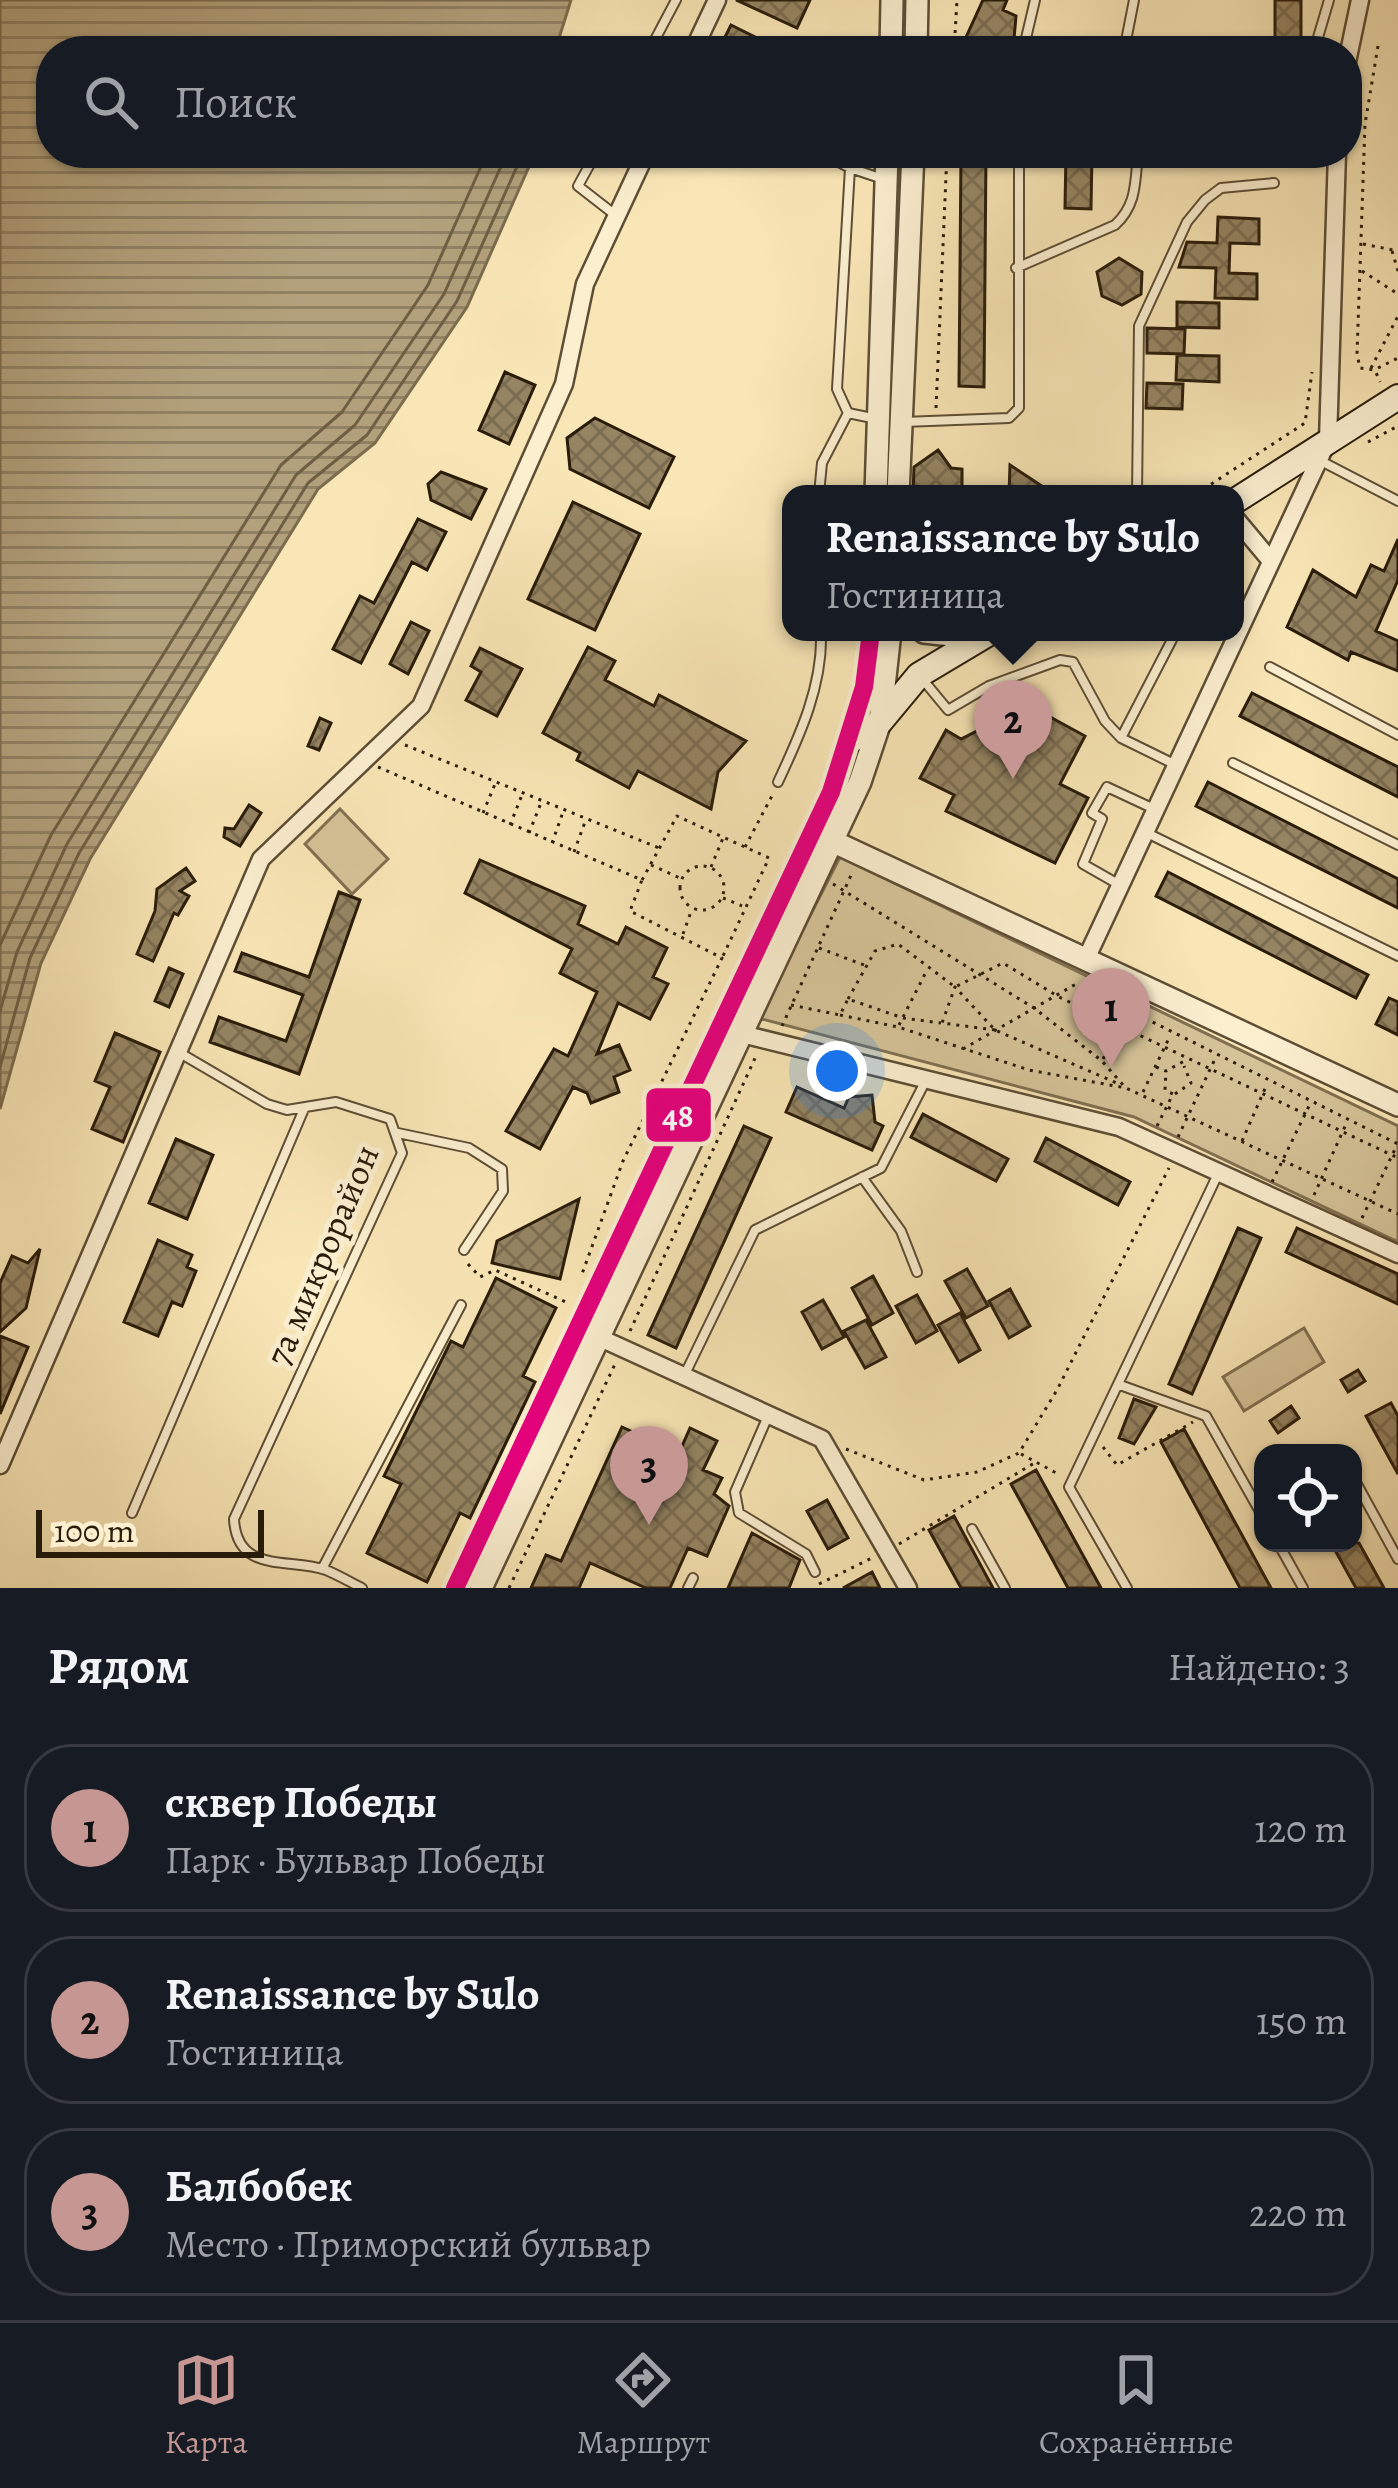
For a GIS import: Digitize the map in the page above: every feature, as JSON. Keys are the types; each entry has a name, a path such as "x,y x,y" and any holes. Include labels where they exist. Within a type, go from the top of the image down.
{"main road":[{"path":"1244,496 1395,408"},
{"path":"848,742 880,722 919,675 975,641"}],"street":[{"path":"700,36 717,0"},
{"path":"891,36 892,0"},
{"path":"916,36 917,0"},
{"path":"1352,36 1360,0"},
{"path":"0,1465 9,1427 261,859 422,706 564,383 585,284 639,168"},
{"path":"879,485 902,421 886,168"},
{"path":"898,485 912,168"},
{"path":"1244,618 1325,451 1336,168"},
{"path":"1244,529 1271,562"},
{"path":"822,836 865,688 871,641"},
{"path":"474,1584 822,836 880,722 889,641"},
{"path":"1086,959 1233,641"},
{"path":"822,836 1398,1106"},
{"path":"731,1031 1119,1126 1398,1254"},
{"path":"474,1584 598,1336 731,1031"},
{"path":"598,1336 822,1439 908,1588"}],"lane":[{"path":"658,36 676,0"},
{"path":"1026,36 1035,0"},
{"path":"1127,36 1134,0"},
{"path":"1318,36 1329,0"},
{"path":"588,168 578,186 617,215"},
{"path":"848,413 837,389 850,168 886,180"},
{"path":"848,413 902,421 1009,418 1019,409 1019,168"},
{"path":"1016,268 1115,225 1133,202 1136,168"},
{"path":"1136,485 1139,326 1187,222 1205,200 1221,188 1274,183"},
{"path":"820,485 822,463 848,413"},
{"path":"1325,451 1398,501"},
{"path":"778,782 805,725 821,641"},
{"path":"1121,739 1171,641"},
{"path":"919,675 948,710 989,686 1060,659 1073,662 1105,721 1121,739 1174,764"},
{"path":"1270,667 1398,734"},
{"path":"1233,764 1398,845"},
{"path":"1120,884 1083,864 1102,819 1092,813 1107,787 1154,809"},
{"path":"1144,832 1398,956"},
{"name":"7а микрорайон","path":"176,1050 267,1104 287,1110 336,1102 390,1120 398,1133 402,1153 234,1519 235,1535 246,1550 268,1565 322,1568"},
{"path":"684,1376 754,1230 881,1168 926,1079"},
{"path":"132,1513 304,1108"},
{"path":"398,1133 469,1148 502,1169 503,1191 464,1250"},
{"path":"1126,1588 1069,1487 1219,1172"},
{"path":"862,1177 901,1231 917,1272"},
{"path":"362,1588 322,1568 461,1305"},
{"path":"1120,1385 1206,1416 1254,1501"},
{"path":"768,1414 735,1492 739,1513 806,1554 815,1572"},
{"path":"1362,1493 1398,1559"},
{"path":"972,1529 1005,1588"},
{"path":"1283,1552 1304,1588"}],"path":[{"path":"955,36 957,0"},
{"path":"1360,368 1365,124 1378,46"},
{"path":"902,421 938,406 946,168"},
{"path":"1361,244 1395,250 1398,272"},
{"path":"1360,270 1398,294"},
{"path":"1373,370 1398,316"},
{"path":"1210,485 1305,423 1310,373 1373,370 1398,358"},
{"path":"1358,446 1395,408 1373,370"},
{"path":"390,738 658,848"},
{"path":"367,761 642,880"},
{"path":"484,813 496,782"},
{"path":"745,849 778,782"},
{"path":"510,824 522,793"},
{"path":"529,833 542,801"},
{"path":"552,843 564,811"},
{"path":"464,1250 470,1271 480,1277 495,1270 571,1304 623,1160 722,958 769,858 676,816 630,911 722,958"},
{"path":"574,852 586,820"},
{"path":"711,868 722,838"},
{"path":"509,1588 861,853"},
{"path":"649,864 682,879"},
{"path":"692,868 711,868 723,882 722,897 711,908 693,908 681,894 682,879 692,868"},
{"path":"844,889 1034,1008 1102,1061 1126,1088"},
{"path":"722,897 745,908"},
{"path":"682,937 693,908"},
{"path":"840,1015 875,951 898,944 955,987 995,1030"},
{"path":"818,947 864,965"},
{"path":"942,1023 955,987 1003,963 1059,997 1398,1158"},
{"path":"898,1027 928,968"},
{"path":"962,1050 1076,984 1398,1144 1355,1234"},
{"path":"848,999 903,1018 995,1030 1398,1214"},
{"path":"791,1005 898,1027 962,1050 1090,1084 1126,1088"},
{"path":"1102,1061 1127,1012"},
{"path":"1142,1095 1171,1034"},
{"path":"822,1439 925,1480 977,1472 1019,1453 1058,1390 1216,1057"},
{"path":"1155,1066 1166,1071 1184,1066 1188,1059"},
{"path":"1184,1066 1191,1083 1202,1088"},
{"path":"1166,1071 1165,1090 1173,1094 1179,1096 1191,1083"},
{"path":"1241,1141 1268,1082"},
{"path":"1156,1127 1173,1094"},
{"path":"1267,1194 1311,1102"},
{"path":"1307,1212 1348,1120"},
{"path":"1097,1436 1117,1465 1206,1416"},
{"path":"1019,1453 1071,1481"},
{"path":"819,1584 886,1551 1036,1462"}],"shaded area":[{"path":"340,809 388,859 352,894 305,844"},
{"path":"840,857 1398,1126 1398,1242 1134,1117 758,1018"},
{"path":"1304,1328 1324,1362 1244,1411 1223,1377"}],"water":[{"path":"0,0 571,0 560,36 36,36 36,168 528,168 467,307 375,443 318,489 90,859 41,963 0,1109"}],"building":[{"path":"736,0 810,0 797,28"},
{"path":"983,0 1007,0 1003,10 1016,16 1014,36 967,36"},
{"path":"1275,0 1301,0 1301,36 1275,36"},
{"path":"731,25 753,36 726,36"},
{"path":"961,168 986,168 984,387 959,386"},
{"path":"1066,168 1092,168 1091,209 1065,208"},
{"path":"1218,217 1259,219 1259,244 1230,243 1229,273 1257,274 1257,299 1215,298 1216,268 1179,267 1187,242 1217,243"},
{"path":"1119,258 1142,272 1141,294 1122,305 1102,296 1097,272"},
{"path":"1177,302 1219,303 1219,328 1177,327"},
{"path":"1147,328 1185,329 1184,354 1147,353"},
{"path":"1177,355 1219,356 1219,382 1176,380"},
{"path":"505,372 535,385 509,444 479,430"},
{"path":"1147,383 1183,384 1182,409 1146,408"},
{"path":"595,418 674,457 649,508 570,469 567,438"},
{"path":"938,450 951,468 962,469 962,485 913,485 914,467"},
{"path":"1010,465 1040,485 1009,485"},
{"path":"441,472 486,489 471,519 431,500 428,484"},
{"path":"573,502 640,534 595,630 528,599"},
{"path":"418,519 446,532 427,570 412,562 361,663 333,649 360,596 374,603"},
{"path":"1398,539 1398,580 1376,631 1398,641 1398,671 1351,652 1348,660 1287,627 1313,570 1356,597 1371,565 1384,571"},
{"path":"411,622 429,631 408,674 390,664"},
{"path":"588,647 615,661 605,680 654,706 659,695 746,741 718,772 711,809 638,771 629,788 577,760 580,753 543,733"},
{"path":"480,648 522,669 497,716 466,700 481,672 471,666"},
{"path":"1252,693 1398,767 1398,797 1240,716"},
{"path":"1008,694 1085,736 1060,784 1088,798 1055,863 946,811 954,795 920,778 946,730 961,739 981,729 987,733"},
{"path":"320,718 331,723 319,750 308,746"},
{"path":"1208,782 1398,879 1398,908 1196,806"},
{"path":"249,805 261,813 240,846 224,837 225,828 234,829"},
{"path":"480,860 585,906 578,924 618,944 626,927 667,948 653,977 668,984 650,1019 618,1003 597,1054 619,1045 630,1070 614,1077 619,1092 591,1103 587,1093 573,1087 540,1149 506,1131 554,1049 568,1056 597,992 560,973 572,949 465,893"},
{"path":"186,868 195,881 180,891 189,896 178,915 174,913 153,961 137,954 155,911 157,889"},
{"path":"1168,872 1368,975 1356,998 1156,896"},
{"path":"339,892 360,900 299,1074 210,1042 219,1017 286,1041 303,995 235,971 242,953 309,977"},
{"path":"169,968 183,974 169,1007 155,1001"},
{"path":"1389,998 1398,1002 1398,1035 1376,1024"},
{"path":"115,1033 160,1052 123,1142 92,1129 110,1087 95,1081"},
{"path":"797,1087 844,1108 849,1097 872,1095 875,1122 883,1126 872,1150 786,1112"},
{"path":"923,1114 1008,1159 996,1181 911,1137"},
{"path":"744,1126 771,1138 676,1348 648,1335"},
{"path":"1046,1138 1130,1182 1118,1205 1035,1161"},
{"path":"176,1139 213,1155 187,1219 149,1203"},
{"path":"579,1199 560,1279 492,1263 497,1241"},
{"path":"1238,1228 1261,1238 1192,1394 1169,1384"},
{"path":"1297,1228 1398,1274 1398,1304 1286,1252"},
{"path":"158,1240 192,1255 187,1267 196,1271 182,1306 172,1302 158,1336 124,1322"},
{"path":"40,1249 26,1308 0,1332 0,1283 12,1256 28,1263"},
{"path":"967,1269 988,1306 966,1318 945,1281"},
{"path":"873,1276 893,1313 872,1325 852,1288"},
{"path":"496,1278 556,1308 523,1376 535,1382 470,1518 460,1513 427,1582 367,1553 401,1484 384,1476 451,1341 463,1347"},
{"path":"1010,1289 1030,1326 1009,1338 989,1301"},
{"path":"917,1295 937,1331 916,1343 896,1306"},
{"path":"823,1300 844,1337 822,1349 802,1312"},
{"path":"960,1313 980,1350 959,1362 938,1325"},
{"path":"866,1320 886,1357 865,1368 844,1331"},
{"path":"0,1336 28,1347 0,1414"},
{"path":"1358,1370 1365,1381 1348,1392 1341,1380"},
{"path":"1134,1399 1156,1407 1134,1444 1119,1438"},
{"path":"1391,1403 1398,1416 1398,1474 1366,1416"},
{"path":"1291,1406 1299,1418 1278,1433 1270,1421"},
{"path":"622,1427 679,1453 690,1428 717,1441 703,1470 722,1478 714,1494 729,1506 707,1556 688,1548 670,1588 646,1588 590,1563 579,1588 531,1588 546,1555 561,1561"},
{"path":"1184,1429 1271,1588 1240,1588 1161,1442"},
{"path":"1036,1470 1101,1588 1068,1588 1011,1484"},
{"path":"827,1500 848,1538 828,1549 807,1511"},
{"path":"954,1516 993,1588 961,1588 929,1530"},
{"path":"752,1533 800,1560 789,1588 728,1588"},
{"path":"1362,1548 1384,1588 1356,1588 1336,1552"},
{"path":"872,1572 880,1588 843,1588"}],"transit line":[{"name":"48","path":"455,1588 831,792 864,687 870,641"}],"place":[{"name":"Renaissance by Sulo","path":"1013,779"},
{"name":"сквер Победы","path":"1111,1067"},
{"name":"Балбобек","path":"649,1525"}]}
